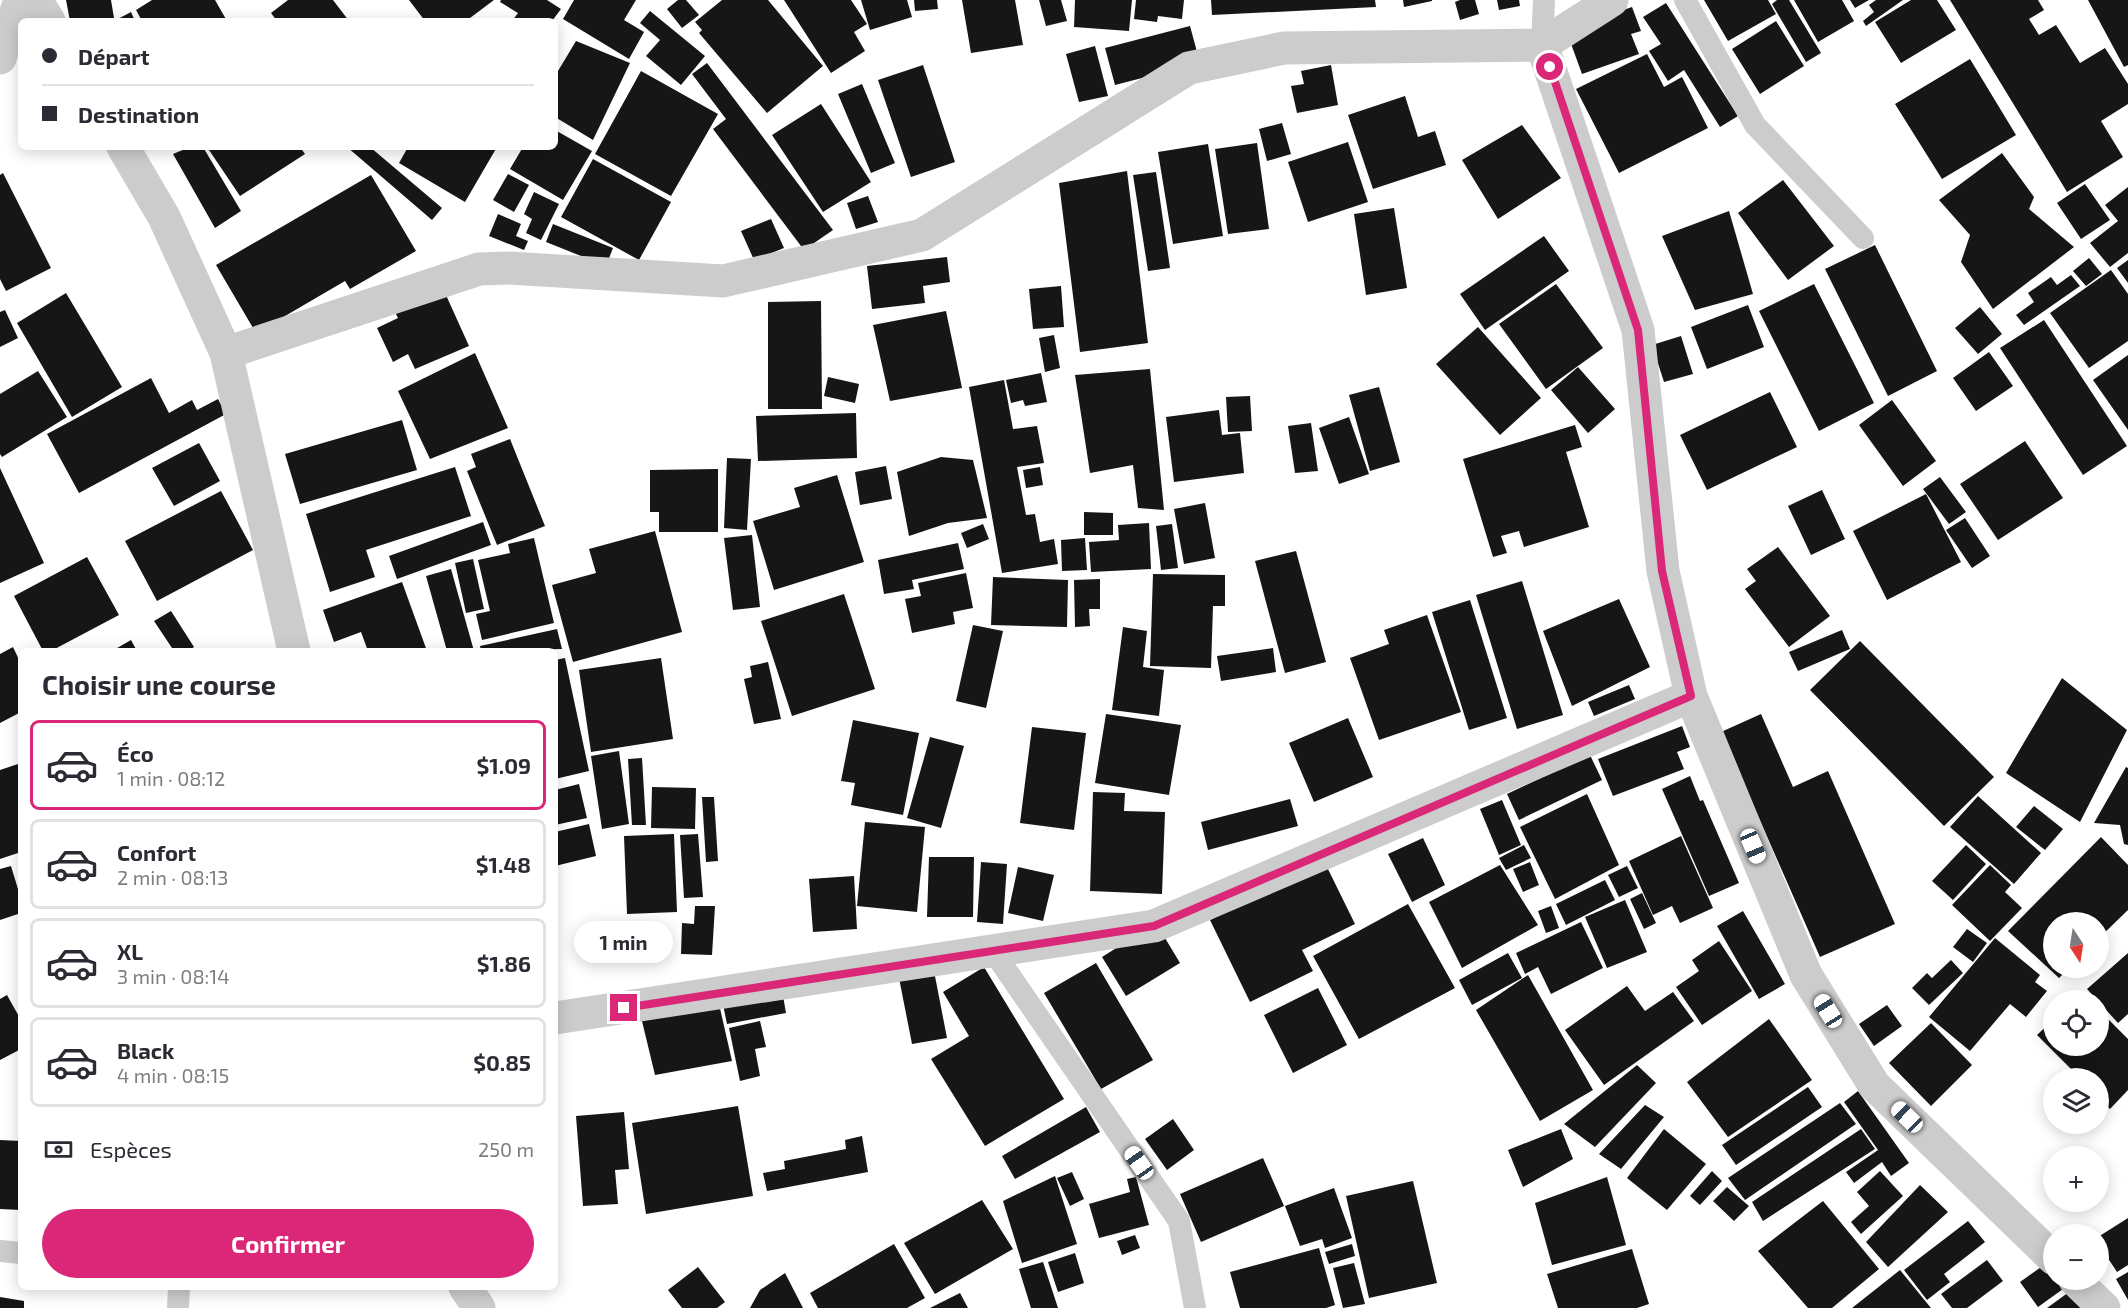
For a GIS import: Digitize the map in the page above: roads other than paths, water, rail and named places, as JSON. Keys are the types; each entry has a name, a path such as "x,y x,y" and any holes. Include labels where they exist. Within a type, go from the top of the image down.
{"street":[{"path":"0,58 20,0"},
{"path":"36,0 47,18"},
{"path":"226,353 479,269 508,267 723,280 922,235 1189,68 1284,48 1542,45 1612,0"},
{"path":"1542,45 1638,330 1662,571 1691,696 1806,975 1874,1085 2043,1248"},
{"path":"125,150 164,217 226,353 293,648"},
{"path":"558,1018 1154,926 1691,696"},
{"path":"467,1290 479,1308"},
{"path":"2085,1290 2104,1308"}],"lane":[{"path":"1542,45 1544,0"},
{"path":"1685,0 1755,125 1863,238"},
{"path":"993,951 1179,1221 1195,1308"},
{"path":"0,1251 18,1253"},
{"path":"178,1308 179,1290"}]}
